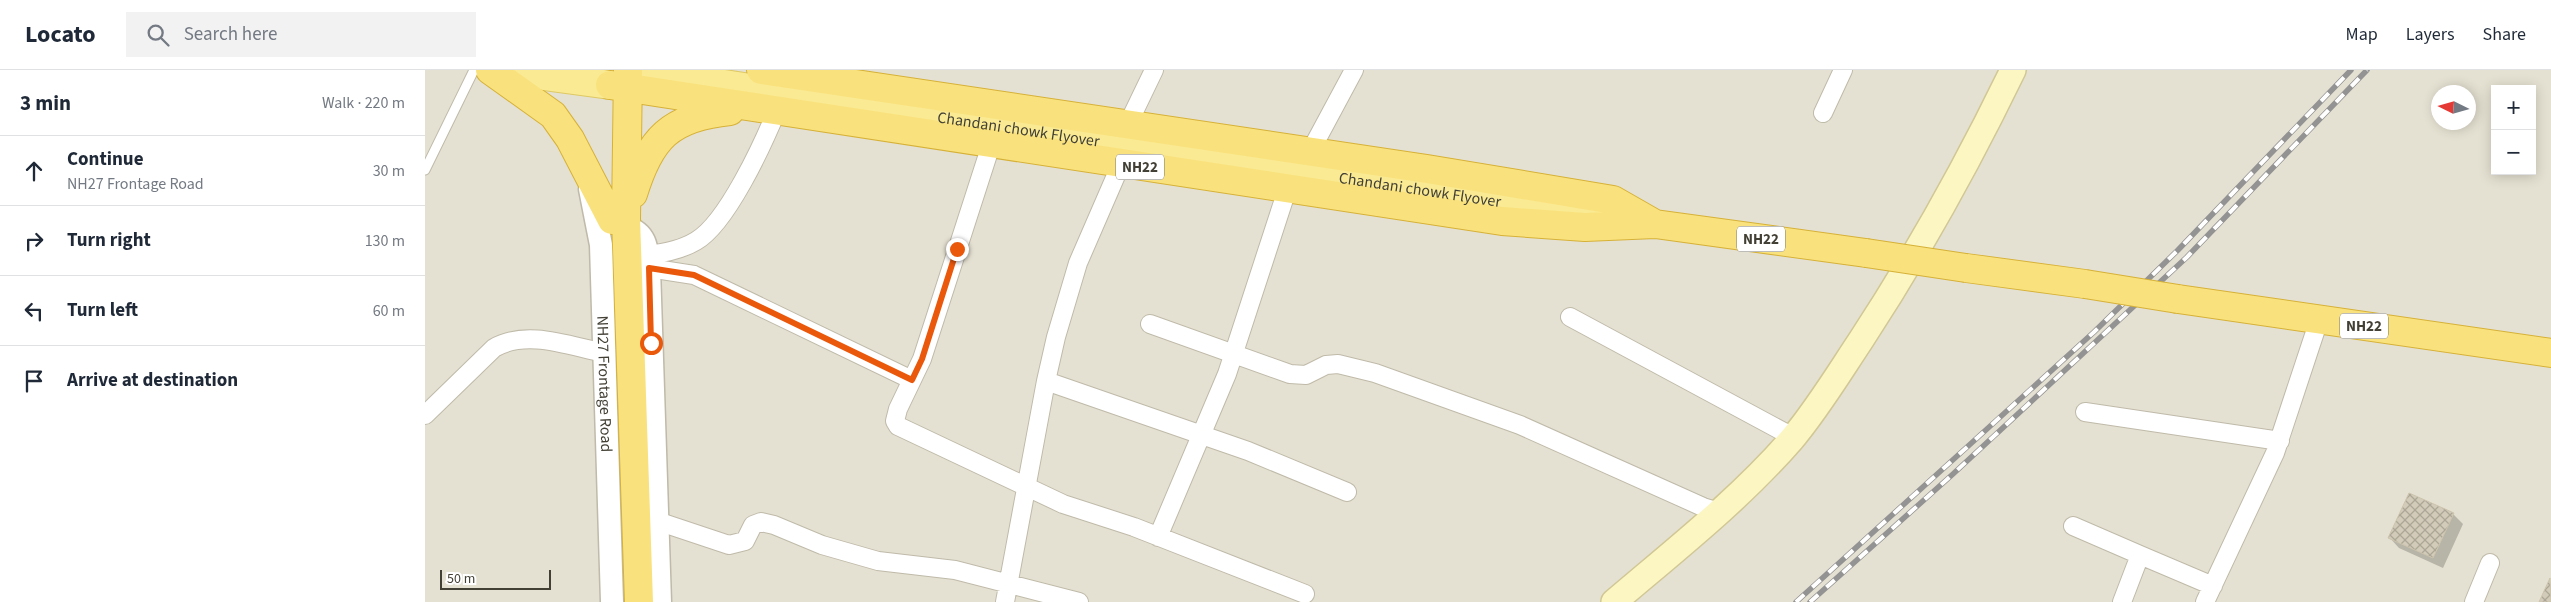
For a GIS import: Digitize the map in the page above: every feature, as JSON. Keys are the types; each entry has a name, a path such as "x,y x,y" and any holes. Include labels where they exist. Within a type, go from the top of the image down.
{"highway":[{"path":"490,70 553,115 622,222"},
{"name":"NH22","path":"761,70 821,74 1613,200 1655,224"},
{"path":"621,76 625,602"},
{"name":"NH22","path":"621,76 770,109 991,145 1502,221 1585,228 1655,224 2085,284 2551,353"},
{"path":"639,602 622,222 647,156 660,139 674,127 701,114 770,109"}],"main road":[{"name":"Chandani chowk Flyover","path":"499,70 621,76 1655,224"},
{"path":"1614,602 1719,512 1761,472 1793,437 1895,288 1942,209 2011,71"}],"street":[{"path":"1128,124 1154,70"},
{"path":"1310,152 1354,70"},
{"path":"1823,113 1843,70"},
{"path":"649,262 698,240 718,219 761,149 770,109"},
{"path":"991,145 922,359 898,409 895,421 898,426 1027,485 1063,504 1158,537 1305,594"},
{"path":"1005,602 1007,582 1027,485 1045,381 1071,282 1121,164"},
{"name":"NH27 Frontage Road","path":"585,167 601,245 612,602"},
{"path":"1158,537 1234,356 1287,190"},
{"path":"622,222 641,234 647,244 649,262 660,602"},
{"path":"649,262 694,275 912,380"},
{"path":"1570,317 1793,437"},
{"path":"2205,602 2280,441 2319,320"},
{"path":"1151,324 1234,356 1290,374 1306,374 1326,365 1337,364 1375,373 1520,425 1703,508 1719,512"},
{"path":"425,415 494,348 507,340 539,340 604,353"},
{"path":"1045,381 1201,434 1347,492"},
{"path":"2085,412 2280,441"},
{"path":"657,521 729,545 745,541 753,525 761,522 822,545 878,561 955,570 1079,602"},
{"path":"2073,526 2213,586"},
{"path":"2122,602 2140,555"},
{"path":"2474,602 2490,563"}],"lane":[{"path":"425,170 474,70"}],"shaded area":[{"path":"425,70 2551,70 2551,602 425,602"}],"building":[{"path":"2409,493 2454,513 2433,558 2388,538"},
{"path":"2550,578 2551,602 2539,602"}],"railway":[{"path":"1796,602 2094,332 2178,250 2351,70"},
{"path":"1810,602 1953,474 2187,257 2367,70"}],"route":[{"path":"651,343 649,268 694,275 912,380 922,359 957,249"}]}
